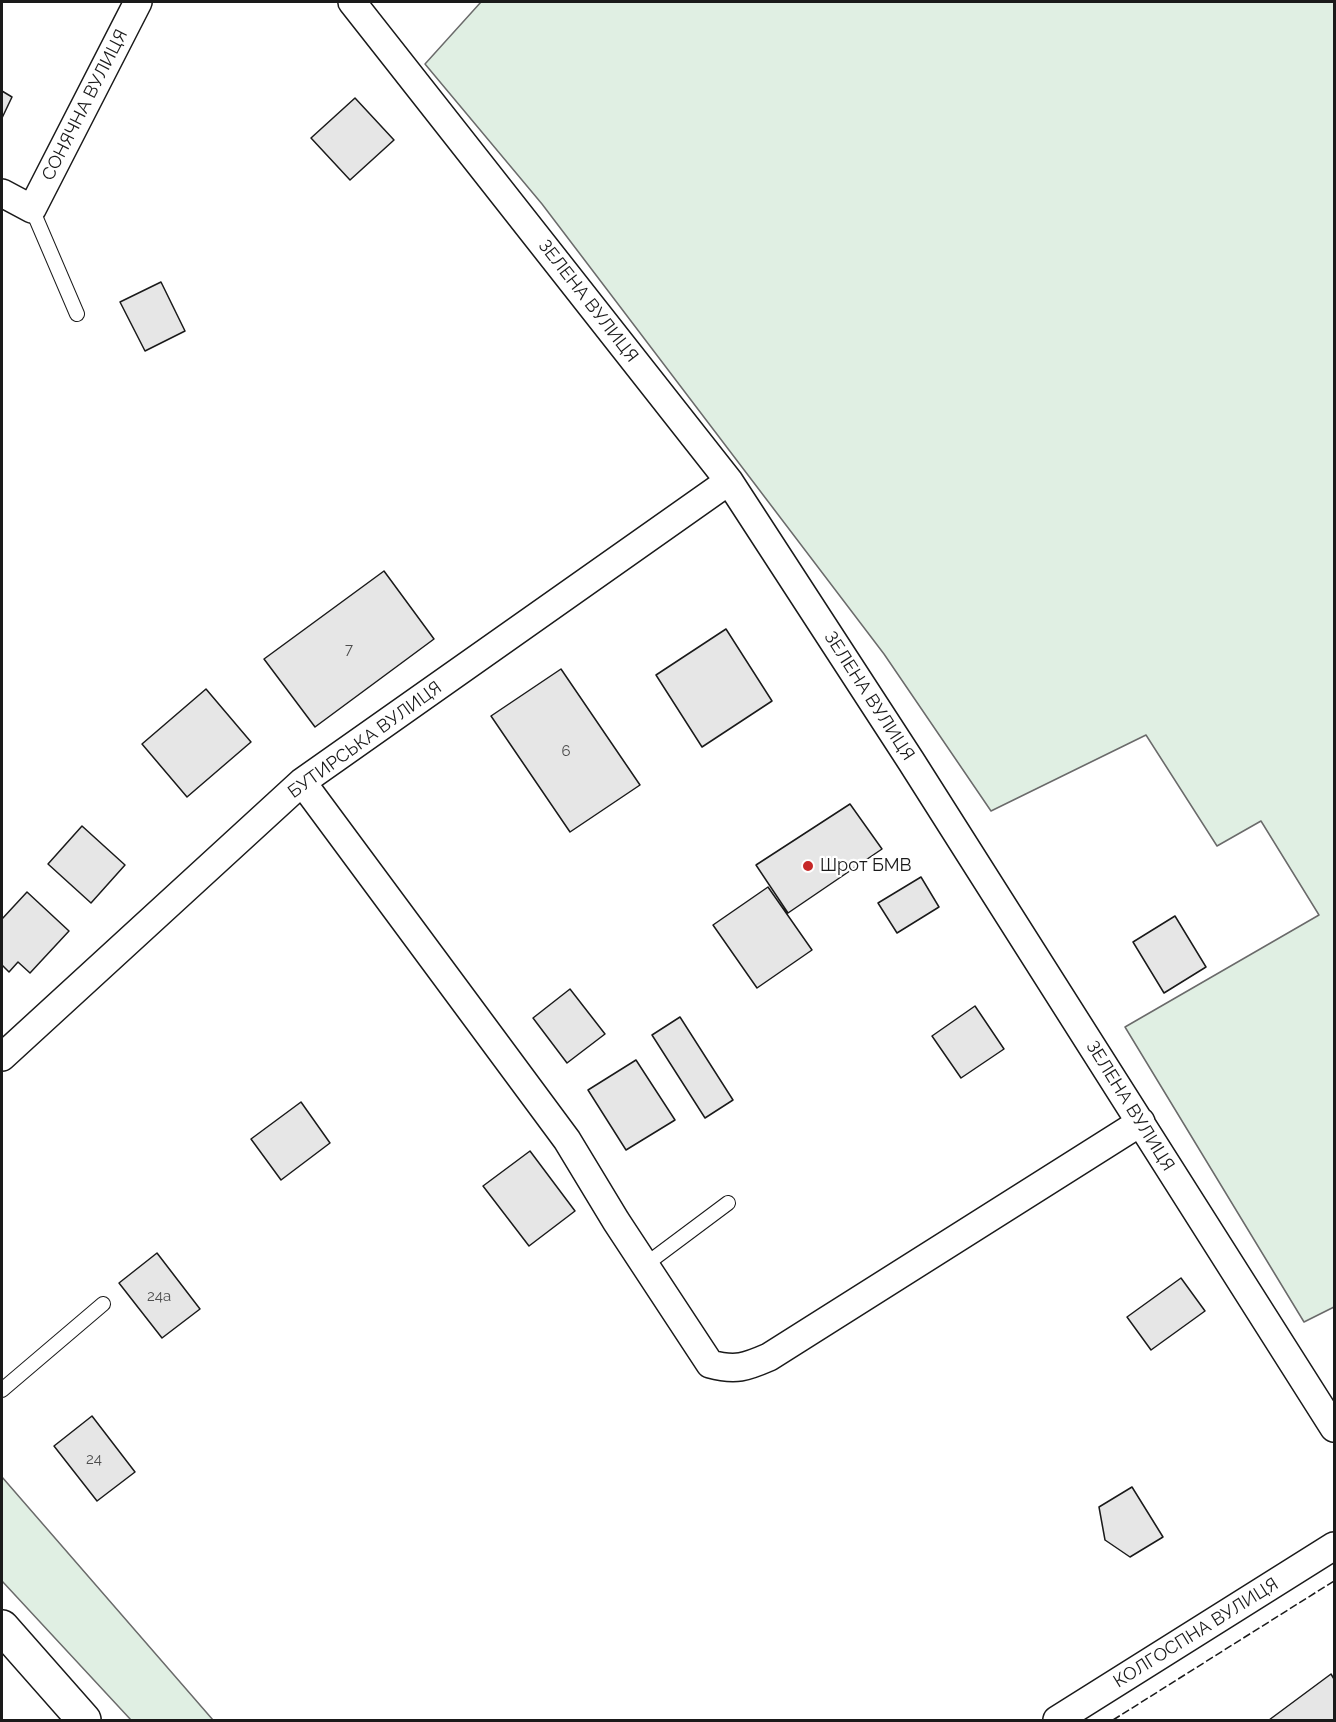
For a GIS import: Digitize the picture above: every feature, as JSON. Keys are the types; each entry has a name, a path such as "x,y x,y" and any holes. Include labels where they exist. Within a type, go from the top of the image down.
{"highway":[{"path":"2,1627 84,1720"}],"street":[{"name":"СОНЯЧНА ВУЛИЦЯ","path":"32,209 138,2"},
{"name":"ЗЕЛЕНА ВУЛИЦЯ","path":"352,2 729,481 905,751 1335,1428"},
{"path":"2,193 32,209"},
{"name":"БУТИРСЬКА ВУЛИЦЯ","path":"2,1058 302,782 729,481"},
{"path":"302,782 567,1140 710,1364 727,1369 744,1368 769,1357 1141,1122"},
{"name":"КОЛГОСПНА ВУЛИЦЯ","path":"1057,1720 1335,1546"}],"lane":[{"path":"32,209 76,314"},
{"path":"645,1265 728,1203"},
{"path":"2,1390 103,1304"}],"green space":[{"path":"481,2 1334,2 1334,1307 1304,1322 1125,1027 1319,915 1261,821 1217,846 1146,735 991,811 884,654 542,204 425,64"},
{"path":"2,1477 213,1720 131,1720 2,1581"}],"building":[{"path":"2,91 12,97 2,118"},
{"path":"355,98 394,140 350,180 311,138"},
{"path":"161,282 185,331 145,351 120,302"},
{"path":"384,571 434,639 315,727 264,659"},
{"path":"726,629 772,701 702,747 656,675"},
{"path":"561,669 640,785 570,832 491,716"},
{"path":"206,689 251,742 187,797 142,744"},
{"path":"850,804 882,849 788,913 756,865"},
{"path":"82,826 125,865 91,903 48,864"},
{"path":"921,877 939,907 897,933 878,903"},
{"path":"768,887 812,950 757,988 713,925"},
{"path":"27,892 69,931 30,973 18,962 9,972 2,965 2,919"},
{"path":"1175,916 1206,967 1164,993 1133,942"},
{"path":"570,989 605,1034 567,1063 533,1018"},
{"path":"975,1006 1004,1049 961,1078 932,1036"},
{"path":"680,1017 733,1100 705,1118 652,1035"},
{"path":"636,1060 675,1120 626,1150 588,1090"},
{"path":"301,1102 330,1143 281,1180 251,1139"},
{"path":"530,1151 575,1211 529,1246 483,1186"},
{"path":"157,1253 200,1309 162,1338 119,1283"},
{"path":"1181,1278 1205,1311 1151,1350 1127,1317"},
{"path":"92,1416 135,1472 97,1501 54,1446"},
{"path":"1132,1487 1163,1537 1130,1557 1105,1540 1099,1507"},
{"path":"1331,1674 1334,1679 1334,1720 1269,1720"}],"fence":[{"path":"1113,1720 1334,1581"}],"place":[{"name":"Шрот БМВ","path":"808,866"}]}
